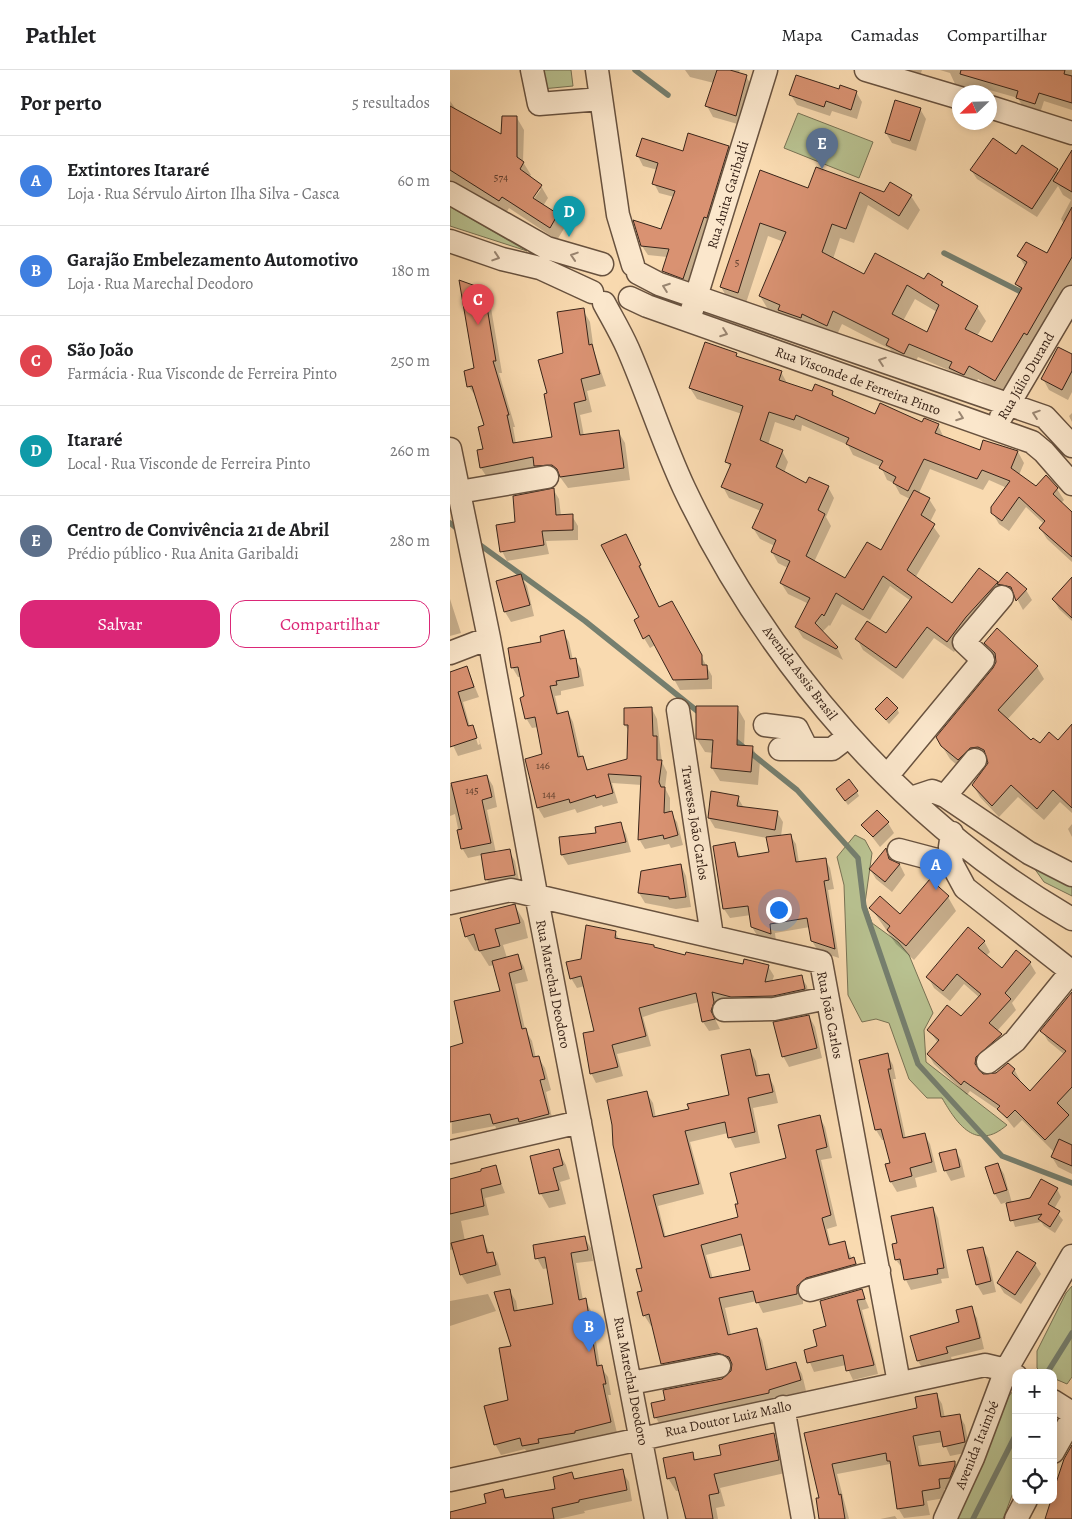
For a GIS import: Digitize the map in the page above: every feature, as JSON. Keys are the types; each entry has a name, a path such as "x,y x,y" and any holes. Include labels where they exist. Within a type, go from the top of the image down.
{"street":[{"path":"532,70 539,104 601,100"},
{"path":"597,70 618,215 639,282 636,290 613,298 590,284 592,275 604,263 618,215"},
{"name":"Rua Anita Garibaldi","path":"689,321 766,70"},
{"path":"866,70 952,96"},
{"path":"997,109 1072,133"},
{"path":"450,193 547,248 604,263 625,261 635,269"},
{"name":"Rua Visconde de Ferreira Pinto","path":"450,242 502,259 540,268 613,298 689,321 1032,442 1044,452 1072,484"},
{"name":"Rua Visconde de Ferreira Pinto","path":"635,269 659,284 1045,417 1072,446"},
{"name":"Avenida Assis Brasil","path":"613,298 628,348 662,439 685,489 746,600 790,662 849,736 911,798 999,870 1072,918"},
{"name":"Rua Júlio Durand","path":"994,429 1072,298"},
{"name":"Rua Marechal Deodoro","path":"450,449 489,638 656,1519"},
{"path":"459,492 547,477"},
{"path":"887,776 983,660 964,642 1002,597"},
{"path":"450,652 489,638"},
{"name":"Travessa João Carlos","path":"678,710 712,936"},
{"path":"765,725 797,729 807,749"},
{"path":"780,749 832,749 849,736"},
{"path":"945,796 975,760"},
{"path":"911,798 932,791 945,796 1029,853 1072,875"},
{"path":"952,833 950,847 952,864 966,888 1072,972 1015,1041 988,1062"},
{"path":"899,850 952,864"},
{"name":"Rua João Carlos","path":"450,903 511,890 536,894 821,962 899,1383"},
{"path":"724,1010 774,1009 827,998"},
{"path":"450,1152 580,1122"},
{"name":"Avenida Itaimbé","path":"1015,1369 1072,1256"},
{"path":"810,1290 879,1271"},
{"name":"Rua Doutor Luiz Mallo","path":"450,1480 985,1365 1012,1374"},
{"path":"631,1383 720,1366"},
{"name":"Avenida Itaimbé","path":"945,1519 1012,1374"},
{"path":"1057,1404 1072,1413"},
{"path":"783,1407 803,1519"},
{"path":"1057,1445 1072,1418"},
{"path":"1016,1519 1024,1504"}],"green space":[{"path":"538,70 571,70 573,86 542,89"},
{"path":"798,113 873,142 859,178 784,148"},
{"path":"450,207 527,251 450,226"},
{"path":"855,835 865,840 872,853 865,903 872,923 898,942 909,955 933,1013 924,1030 926,1062 1007,1125 996,1133 986,1136 968,1131 954,1117 942,1098 927,1098 909,1079 889,1023 876,1019 862,1022 848,995 844,885 837,857"},
{"path":"1032,865 1072,875 1072,896 1044,882"},
{"path":"1072,1286 1072,1377 1067,1384 1057,1380 1057,1369 1037,1368 1037,1351 1066,1293"},
{"path":"1012,1392 1012,1495 1003,1519 953,1519 1008,1397"}],"building":[{"path":"717,70 730,70 747,75 736,116 705,106"},
{"path":"961,70 1065,70 1064,74 1072,76 1072,103 1039,93 1035,104 1016,98 1018,91 960,74"},
{"path":"796,75 839,89 840,85 857,91 851,110 826,101 824,107 789,95"},
{"path":"895,100 921,108 910,141 885,133"},
{"path":"450,106 501,134 502,116 517,116 517,157 524,162 520,169 542,185 533,198 558,214 550,228 502,197 499,201 450,170"},
{"path":"688,133 729,146 707,218 704,217 683,279 662,271 669,249 641,246 633,220 661,229 675,191 652,184 658,163 636,156 642,138 683,151"},
{"path":"993,138 1016,154 1022,145 1058,169 1032,209 970,170"},
{"path":"1072,150 1072,192 1053,181"},
{"path":"816,167 884,192 890,182 912,195 899,216 860,192 846,229 832,224 822,252 864,274 875,253 924,279 928,273 943,282 941,285 978,306 965,329 992,342 1022,288 1015,284 1027,262 1017,256 1026,242 1047,253 1072,207 1072,257 1027,335 1024,333 995,381 969,366 964,375 949,368 952,362 909,344 904,354 886,345 889,339 833,311 827,326 802,314 801,318 778,310 780,305 759,296 786,232 760,223 738,293 720,287 760,170 808,188","holes":["907,285 939,305 927,332 892,314"]},
{"path":"459,280 484,289 496,361 493,361 509,415 507,415 513,443 552,437 544,394 547,393 538,360 563,353 557,312 584,308 589,345 592,344 600,374 581,379 586,400 574,403 580,435 619,430 624,468 560,477 557,469 552,465 534,466 533,457 480,468 477,450 483,449 478,427 484,425 472,386 467,387 464,371 474,368"},
{"path":"705,342 737,353 736,356 782,371 779,380 812,391 815,384 833,391 832,395 875,414 880,403 922,422 924,418 939,424 935,433 980,450 983,440 1018,451 1011,468 1036,486 1046,475 1058,488 1053,494 1072,512 1072,557 1039,528 1045,521 1019,497 1002,521 991,513 991,507 1010,481 982,470 977,479 924,459 908,491 893,483 896,477 879,468 883,461 846,444 849,438 796,415 794,420 769,412 760,440 783,450 776,467 806,483 809,477 829,486 818,510 825,514 806,556 845,578 867,542 881,550 914,490 930,498 921,515 935,524 907,570 952,603 979,568 998,582 966,617 947,642 927,627 896,668 855,639 867,621 886,633 912,597 883,576 863,610 836,593 824,616 822,614 815,623 838,647 836,649 795,627 810,598 780,583 790,561 771,552 776,540 752,528 763,504 721,487 731,464 725,462 743,406 689,388"},
{"path":"1058,347 1072,354 1072,371 1062,390 1041,379"},
{"path":"554,488 556,515 573,514 573,530 542,531 544,545 500,552 496,525 515,522 513,496"},
{"path":"626,534 659,607 672,601 702,655 702,665 707,665 708,679 673,680 649,635 643,639 634,620 639,617 601,545"},
{"path":"1007,572 1027,589 1016,601 1011,587 997,584"},
{"path":"521,574 530,605 504,612 496,581"},
{"path":"1072,577 1072,618 1052,599"},
{"path":"997,628 1038,666 998,710 1031,740 1033,738 1040,743 1049,732 1058,740 1072,724 1072,808 1053,790 1037,809 1011,785 992,806 972,785 988,763 984,750 978,747 970,748 958,760 941,746 936,737 993,668 996,662 995,653 984,643"},
{"path":"564,630 570,659 576,658 579,677 556,681 557,685 550,686 557,714 568,711 578,757 583,756 587,770 627,759 628,725 624,725 624,708 652,707 653,736 657,736 657,760 662,760 659,782 661,787 665,787 664,813 672,811 678,835 664,839 663,835 638,840 641,776 608,774 613,793 596,798 595,795 570,803 569,799 537,808 525,759 542,754 535,717 525,719 520,698 524,696 518,667 511,668 508,648 541,642 540,636"},
{"path":"467,666 474,687 458,692 468,726 473,725 477,738 450,747 450,672"},
{"path":"887,697 898,708 886,720 875,709"},
{"path":"696,706 738,706 737,745 753,746 751,772 711,768 713,740 696,739"},
{"path":"487,775 492,797 482,800 491,843 461,849 457,830 462,829 451,783"},
{"path":"849,779 858,791 845,801 836,789"},
{"path":"711,791 739,796 737,806 778,811 775,830 708,818"},
{"path":"877,810 889,822 873,837 861,825"},
{"path":"621,822 626,842 561,855 559,837 596,833 595,827"},
{"path":"791,834 796,862 826,858 829,880 824,881 835,949 811,941 807,918 770,924 771,934 751,927 748,906 723,909 713,846 735,842 738,857 769,852 766,837"},
{"path":"886,848 889,859 900,864 885,882 869,869"},
{"path":"510,849 515,875 485,880 481,854"},
{"path":"681,864 686,897 669,899 669,897 638,893 641,871"},
{"path":"930,879 949,896 906,946 887,930 890,926 869,908 880,896 900,914"},
{"path":"515,904 520,923 495,929 500,946 479,951 474,934 465,937 460,918"},
{"path":"586,925 616,931 615,938 654,945 654,947 685,955 686,952 743,964 744,959 769,965 765,982 802,975 805,989 773,996 731,997 712,992 714,1002 711,1011 715,1019 702,1022 696,993 639,1008 646,1036 612,1045 618,1067 590,1074 583,1033 594,1031 581,976 570,979 566,962 581,959"},
{"path":"968,927 985,941 978,948 1002,968 1016,950 1031,962 1005,993 1011,999 989,1023 1002,1034 976,1057 975,1064 983,1074 996,1073 1008,1063 1015,1069 1012,1073 1030,1091 1066,1051 1040,1031 1072,992 1072,1087 1057,1103 1069,1115 1045,1140 1015,1110 1007,1118 997,1109 1000,1106 964,1081 961,1085 927,1054 939,1040 927,1030 947,1005 961,1016 981,994 957,974 943,991 926,977"},
{"path":"518,954 522,969 509,973 522,1029 526,1028 533,1057 539,1056 545,1079 540,1080 549,1114 519,1122 518,1118 493,1124 490,1114 450,1122 450,1047 463,1043 454,1001 500,991 492,961"},
{"path":"809,1015 817,1048 782,1057 773,1022"},
{"path":"750,1049 756,1076 769,1074 773,1092 748,1098 755,1132 728,1138 725,1122 685,1131 699,1184 653,1195 664,1237 738,1217 735,1204 738,1204 730,1173 786,1158 778,1125 820,1115 827,1147 816,1150 831,1215 822,1218 829,1245 845,1241 849,1259 854,1257 856,1264 806,1278 797,1286 797,1294 756,1303 753,1291 719,1298 728,1335 757,1328 766,1370 796,1362 801,1380 769,1390 769,1393 654,1418 651,1403 665,1400 663,1390 722,1379 731,1371 732,1364 729,1357 717,1353 661,1364 649,1314 643,1316 637,1292 642,1291 636,1269 642,1268 613,1145 612,1125 607,1100 647,1091 653,1117 689,1109 687,1104 729,1095 721,1055","holes":["741,1234 750,1270 710,1278 701,1245"]},
{"path":"888,1053 891,1069 888,1069 903,1138 925,1133 932,1162 910,1168 912,1176 890,1182 885,1164 890,1163 881,1129 875,1130 859,1060"},
{"path":"1059,1139 1072,1145 1072,1166 1051,1157"},
{"path":"559,1149 563,1165 553,1168 559,1190 539,1194 530,1156"},
{"path":"956,1149 960,1167 944,1171 939,1153"},
{"path":"998,1163 1007,1190 994,1194 985,1167"},
{"path":"496,1165 501,1184 481,1189 484,1206 450,1214 450,1179"},
{"path":"1041,1179 1058,1188 1048,1204 1060,1211 1050,1227 1038,1219 1042,1214 1010,1221 1006,1203 1030,1198"},
{"path":"933,1207 944,1268 937,1269 938,1274 904,1280 900,1259 895,1260 892,1244 897,1243 891,1216"},
{"path":"483,1235 487,1253 493,1252 496,1265 460,1275 451,1243"},
{"path":"585,1236 588,1250 571,1253 579,1300 586,1298 597,1366 602,1365 606,1384 603,1384 611,1422 575,1431 575,1433 538,1439 539,1443 522,1446 520,1438 494,1445 484,1406 508,1400 499,1348 511,1346 494,1292 510,1289 514,1311 553,1304 545,1257 535,1259 533,1245"},
{"path":"983,1247 991,1281 976,1285 967,1250"},
{"path":"1017,1251 1036,1263 1015,1295 997,1283"},
{"path":"862,1289 865,1299 857,1300 874,1365 846,1371 843,1355 807,1363 804,1350 817,1346 813,1330 826,1326 820,1301"},
{"path":"972,1306 980,1338 946,1347 948,1353 917,1361 910,1336 959,1322 956,1310"},
{"path":"937,1393 941,1417 960,1414 965,1442 943,1447 940,1431 913,1436 919,1466 955,1461 950,1478 939,1479 940,1488 922,1491 924,1505 897,1509 890,1461 887,1461 886,1453 832,1464 839,1495 841,1494 845,1519 819,1519 816,1498 819,1498 804,1433 917,1408 915,1397"},
{"path":"774,1433 779,1460 714,1474 719,1493 709,1495 713,1519 686,1519 675,1477 667,1479 663,1458 693,1452 694,1460 721,1455 719,1445"},
{"path":"1072,1445 1072,1519 1045,1519 1050,1504 1057,1504 1057,1480 1064,1459"},
{"path":"623,1469 627,1490 552,1508 554,1519 450,1519 450,1512 486,1503 484,1494 503,1489 505,1498 555,1489 553,1477 572,1472 574,1479"}],"waterway":[{"path":"635,70 668,95"},
{"path":"944,253 1027,295"},
{"path":"450,523 460,531"},
{"path":"476,542 585,621 701,714"},
{"path":"732,738 797,790 858,858 864,907 918,1064 1002,1156 1072,1183"},
{"path":"1050,1369 1072,1333"},
{"path":"973,1519 1012,1442"}],"place":[{"name":"Centro de Convivência 21 de Abril","path":"822,169"},
{"name":"Itararé","path":"569,237"},
{"name":"São João","path":"478,325"},
{"name":"Extintores Itararé","path":"936,890"},
{"name":"Garajão Embelezamento Automotivo","path":"589,1352"}]}
